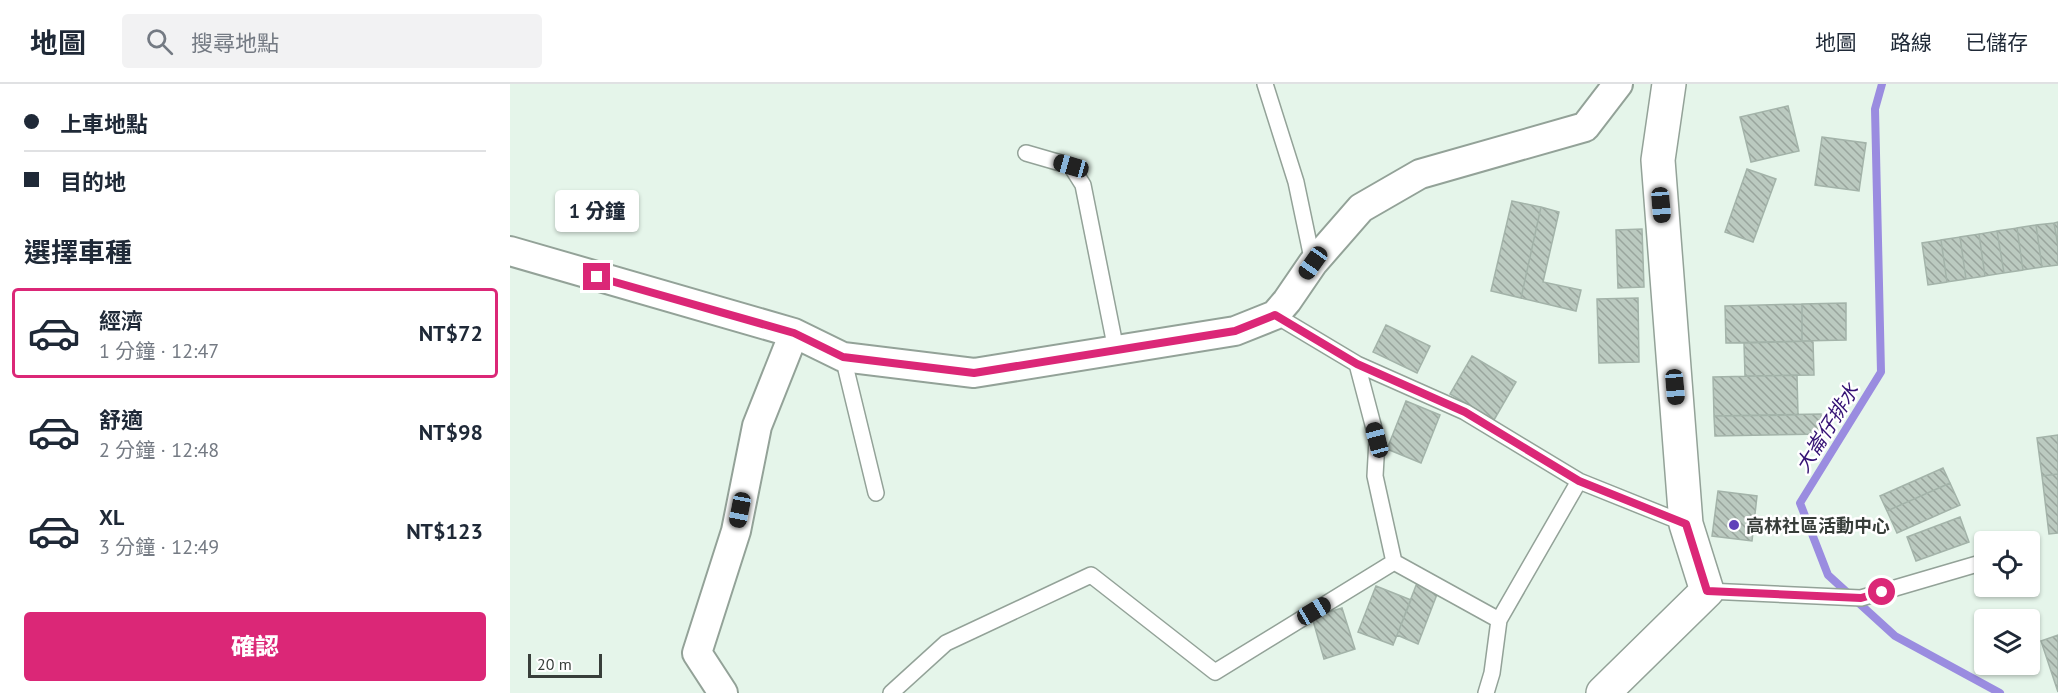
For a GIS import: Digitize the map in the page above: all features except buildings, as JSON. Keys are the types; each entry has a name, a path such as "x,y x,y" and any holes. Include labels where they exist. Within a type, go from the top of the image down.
{"street":[{"path":"510,251 794,333 843,357 974,373 1235,331 1275,315 1313,263 1361,208 1420,174 1585,128 1618,84"},
{"path":"1603,693 1707,591 1686,524 1658,160 1669,84"},
{"path":"723,693 697,653 736,531 757,426 794,333"}],"lane":[{"path":"1265,84 1296,182 1313,263"},
{"path":"1026,153 1071,166 1083,185 1116,350"},
{"path":"1275,315 1357,364 1465,412 1579,481 1686,524"},
{"path":"843,357 876,493"},
{"path":"1357,364 1377,440 1375,476 1394,562 1499,620"},
{"path":"1486,693 1492,673 1499,620 1579,481"},
{"path":"891,693 946,643 1091,575 1215,672 1394,562"},
{"path":"1707,591 1861,598 1974,565"}],"waterway":[{"name":"大崙仔排水","path":"1882,84 1875,109 1881,372 1800,503 1828,575 1895,636 2000,693"}],"place":[{"name":"高林社區活動中心","path":"1734,525"}],"route":[{"path":"597,277 794,333 843,357 974,373 1235,331 1275,315 1357,364 1465,412 1579,481 1686,524 1707,591 1861,598 1882,592"}]}
